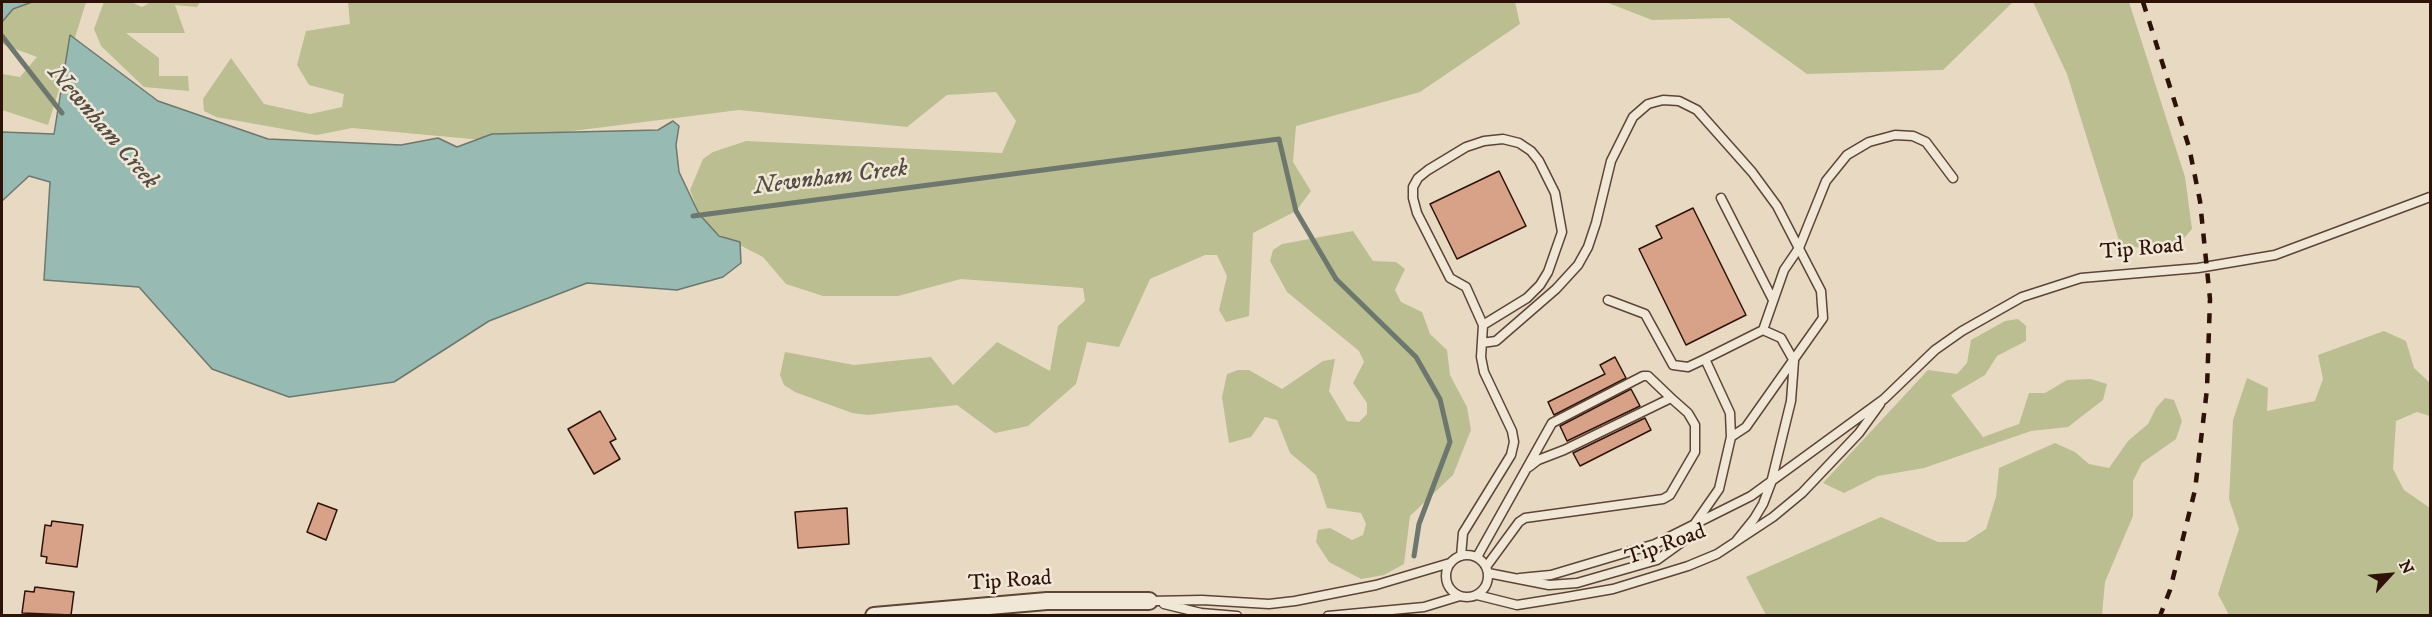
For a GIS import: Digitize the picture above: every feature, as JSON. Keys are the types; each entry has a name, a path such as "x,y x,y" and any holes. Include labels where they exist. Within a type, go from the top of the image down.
{"street":[{"name":"Tip Road","path":"874,615 1047,601 1149,601"}],"lane":[{"path":"1482,343 1496,341 1556,290 1578,265 1588,247 1611,161 1622,133 1633,117 1647,105 1663,100 1679,101 1697,110 1719,133 1777,206 1821,291 1823,318 1746,427 1731,437"},
{"path":"1608,300 1645,314 1673,364 1688,367 1763,330 1784,270 1799,248 1834,170 1847,155 1869,142 1895,135 1919,139 1926,142 1953,178"},
{"path":"1461,556 1463,533 1510,455 1514,442 1512,431 1484,372 1481,357 1483,325 1466,287 1450,278 1445,269 1417,213 1413,187 1423,174 1466,147 1484,141 1503,139 1519,143 1531,151 1539,162 1555,193 1562,232 1548,272 1540,285 1527,298 1483,325"},
{"name":"Tip Road","path":"1520,578 1551,575 1655,544 1750,496 1884,399 1935,350 1962,331 2022,297 2081,278 2198,268 2276,255 2430,197"},
{"path":"1721,198 1773,300"},
{"path":"1737,540 1754,519 1771,483 1791,400 1794,362 1780,338 1763,330"},
{"path":"1460,596 1447,582 1446,576 1450,563 1461,556 1477,557 1487,570 1549,585 1576,583 1617,573 1657,560 1682,542 1719,489 1731,437 1730,413 1705,359"},
{"path":"1328,615 1424,607 1460,596 1477,595 1486,586 1487,570 1519,522 1525,518 1663,499 1670,495 1695,452 1696,437 1688,413 1648,376 1634,380 1551,423 1529,467 1477,557"},
{"path":"1529,467 1544,457 1564,450 1671,398"},
{"name":"Tip Road","path":"1477,595 1516,604 1613,589 1688,566 1717,554 1773,517 1802,493 1859,434 1884,399"},
{"name":"Tip Road","path":"1149,601 1202,600 1269,604 1376,585 1450,563"},
{"name":"Tip Road","path":"1149,601 1201,613 1237,615"}],"green space":[{"path":"8,2 86,2 48,125 2,110 2,74 20,77 37,57 2,44 2,10"},
{"path":"104,2 131,2 142,7 151,2 200,2 197,7 175,5 185,33 126,33 159,58 159,76 188,76 189,91 144,87 101,46 94,29"},
{"path":"348,2 1515,2 1520,24 1420,92 1296,126 1293,162 1311,191 1296,211 1253,233 1249,316 1226,322 1219,310 1227,276 1217,255 1205,255 1150,279 1119,347 1087,342 1076,384 1028,426 995,433 957,405 868,415 852,413 795,392 784,385 780,375 785,352 854,365 931,357 953,385 997,342 1050,371 1058,326 1085,301 1083,288 961,279 898,296 823,296 786,284 763,257 714,232 699,214 690,190 703,159 713,152 746,141 1002,153 1016,121 996,92 947,95 907,127 739,110 493,141 352,128 317,135 216,117 204,111 203,99 231,58 264,104 310,114 342,107 344,94 309,85 297,65 306,31 350,24"},
{"path":"1606,2 2013,2 1943,70 1807,74 1729,18 1652,20"},
{"path":"2033,2 2129,2 2185,177 2192,229 2170,254 2120,244 2067,74"},
{"path":"1353,231 1373,261 1396,262 1405,269 1395,290 1401,302 1422,312 1430,334 1447,350 1450,375 1467,407 1471,430 1453,475 1410,516 1404,564 1384,575 1361,579 1329,562 1316,542 1318,530 1330,528 1352,540 1363,535 1366,524 1361,513 1327,508 1316,475 1290,453 1277,420 1265,417 1251,437 1229,443 1222,397 1227,374 1238,370 1249,370 1282,389 1323,361 1335,359 1329,391 1347,421 1359,422 1367,414 1367,403 1353,383 1364,362 1359,351 1287,292 1270,261 1273,250 1282,244"},
{"path":"2018,319 2026,326 2026,341 1997,356 1985,375 1951,395 1983,437 2019,424 2029,393 2045,393 2067,380 2091,379 2107,384 2103,400 2068,427 2031,431 1924,468 1878,476 1844,493 1823,483 1928,370 1957,374 1967,363 1971,340 2005,321"},
{"path":"2384,331 2406,341 2414,368 2430,383 2430,416 2417,412 2396,421 2393,469 2404,490 2430,508 2430,615 2229,615 2218,594 2239,529 2229,499 2233,420 2247,378 2268,388 2267,411 2315,401 2323,379 2318,355"},
{"path":"2165,398 2174,400 2182,421 2176,439 2142,463 2133,481 2133,516 2105,582 2102,615 1766,615 1746,577 1881,517 1938,542 1966,542 1986,529 1996,497 1999,468 2055,443 2075,452 2089,464 2109,468 2128,441 2148,424 2156,408"}],"water":[{"path":"2,2 32,2 13,9 2,22"},
{"path":"70,35 158,101 268,139 401,145 438,138 457,147 492,134 658,130 673,121 679,126 676,145 679,172 699,214 719,236 740,242 741,263 723,277 677,290 587,283 489,321 394,382 289,397 212,369 139,287 44,280 50,182 29,176 2,201 2,132 54,134"}],"building":[{"path":"1499,171 1526,226 1457,259 1430,204"},
{"path":"1693,208 1746,315 1686,345 1639,249 1662,238 1656,226"},
{"path":"1615,357 1626,378 1554,415 1548,402 1605,374 1600,365"},
{"path":"1631,389 1640,406 1567,441 1560,426"},
{"path":"600,411 616,439 610,442 620,459 594,474 568,429"},
{"path":"1645,418 1651,430 1580,466 1573,453"},
{"path":"318,503 337,510 326,540 307,532"},
{"path":"847,508 849,544 798,548 795,512"},
{"path":"52,521 83,525 77,567 46,563 47,557 41,556 45,525 51,526"},
{"path":"35,587 74,592 71,615 22,613 25,591 34,592"}],"waterway":[{"name":"Newnham Creek","path":"2,36 62,113"},
{"name":"Newnham Creek","path":"693,216 1279,139 1296,211 1336,279 1416,357 1440,399 1450,442 1419,524 1414,556"}],"railway":[{"path":"2143,2 2189,147 2200,201 2210,299 2207,389 2195,490 2170,590 2160,616"}]}
